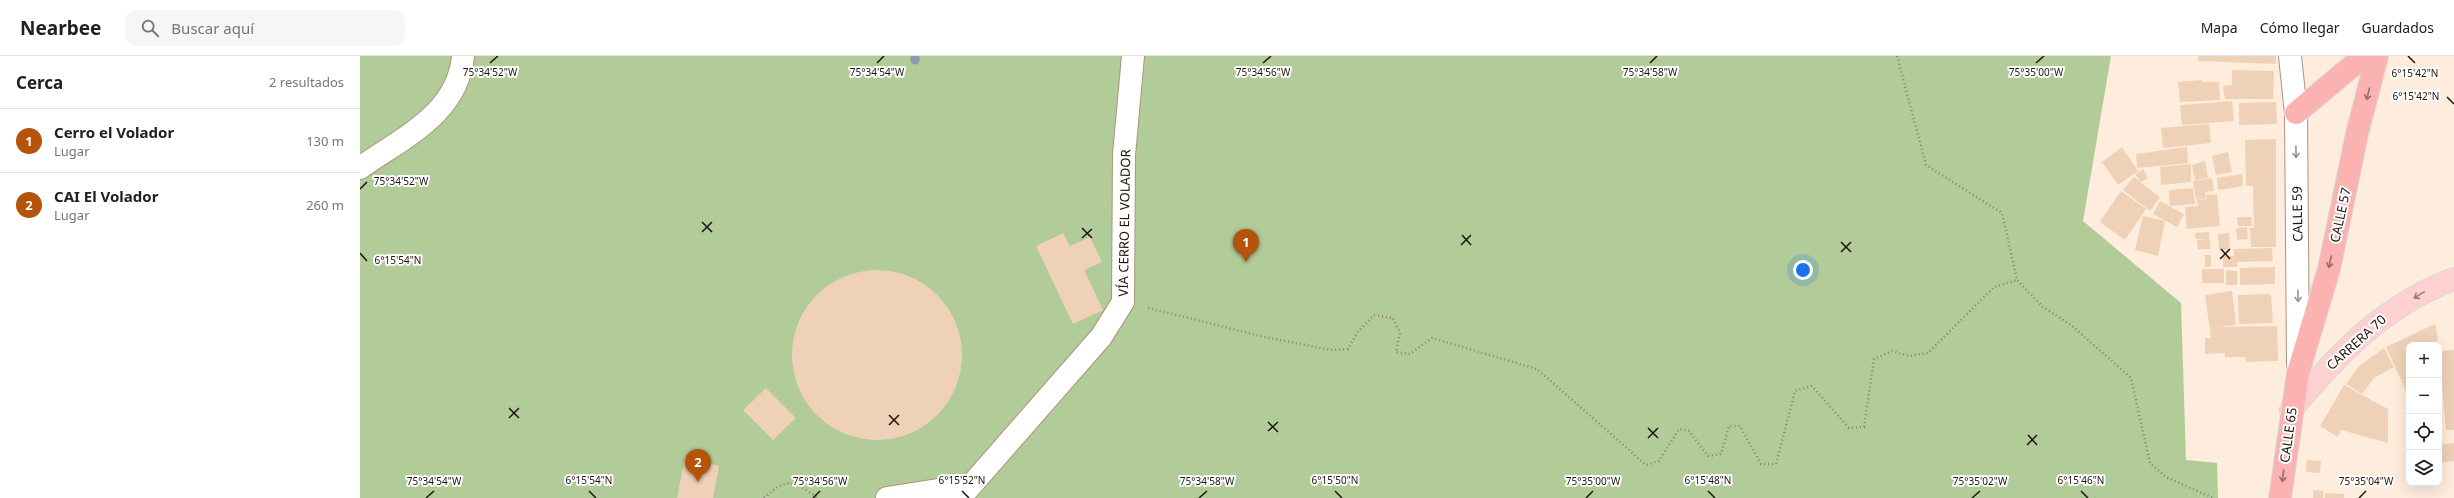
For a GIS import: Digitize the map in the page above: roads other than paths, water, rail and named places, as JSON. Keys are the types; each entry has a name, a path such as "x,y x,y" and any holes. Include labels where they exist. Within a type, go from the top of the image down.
{"highway":[{"path":"2296,113 2364,56"},
{"name":"CALLE 57","path":"2298,373 2328,269 2377,56"},
{"name":"CALLE 65","path":"2280,498 2291,410 2298,373"}],"main road":[{"name":"CARRERA 70","path":"2291,410 2331,362 2379,319 2433,286 2454,279"}],"street":[{"path":"360,168 431,120 455,90 463,56"},
{"name":"VÍA CERRO EL VOLADOR","path":"960,498 1101,337 1123,302 1124,155 1133,56"},
{"name":"CALLE 59","path":"2290,56 2296,113 2298,373"},
{"path":"887,498 944,488 955,498"}],"place":[{"name":"Cerro el Volador","path":"1246,262"},
{"name":"CAI El Volador","path":"698,482"}]}
